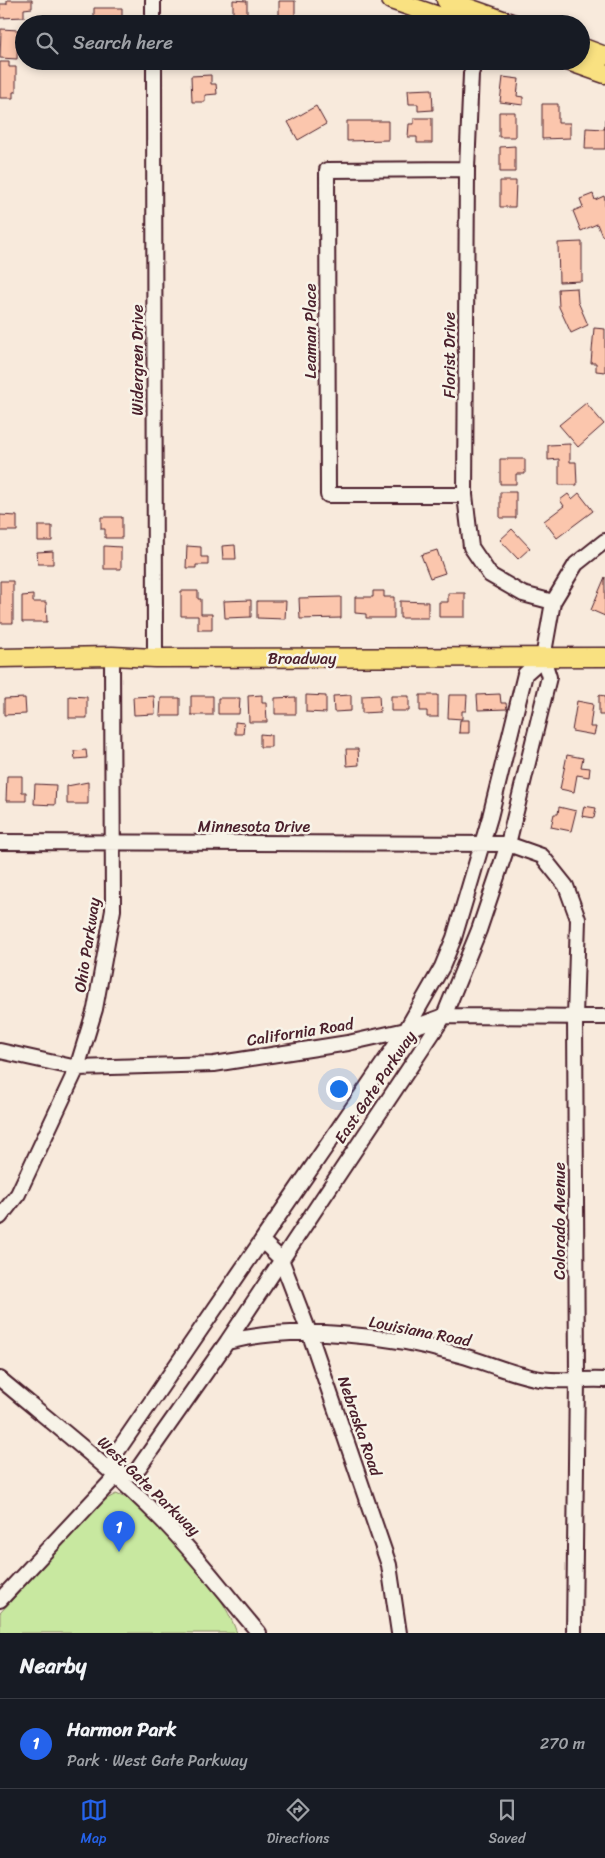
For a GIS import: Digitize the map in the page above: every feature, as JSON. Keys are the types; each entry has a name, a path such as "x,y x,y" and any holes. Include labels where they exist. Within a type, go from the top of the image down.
{"main road":[{"path":"391,0 435,15"},
{"path":"446,0 478,15"},
{"path":"590,50 605,56"},
{"path":"590,69 605,74"},
{"name":"Broadway","path":"0,658 112,656 155,658 605,657"}],"street":[{"path":"153,0 154,15"},
{"name":"Widergren Drive","path":"154,70 155,658"},
{"name":"Florist Drive","path":"472,70 467,169 465,495 471,547 490,575 523,594 553,602"},
{"name":"Leaman Place","path":"465,495 328,495 327,170 467,169"},
{"name":"East Gate Parkway","path":"0,1600 117,1476 135,1473 227,1342 444,1016 479,930 508,844 549,677 543,658 553,602 576,564 605,540"},
{"name":"Ohio Parkway","path":"0,1217 18,1194 78,1068 95,1008 113,910 112,656"},
{"name":"East Gate Parkway","path":"117,1476 114,1456 406,1030 442,967 454,938 482,844 526,674 543,658"},
{"name":"Minnesota Drive","path":"0,842 114,844 508,844"},
{"name":"Colorado Avenue","path":"508,844 542,856 566,886 578,919 575,1017 577,1379 574,1633"},
{"name":"California Road","path":"0,1052 78,1068 214,1064 348,1043 406,1030 444,1016 605,1017"},
{"name":"Nebraska Road","path":"262,1241 281,1259 309,1332 388,1564 399,1633"},
{"name":"Louisiana Road","path":"227,1342 268,1334 309,1332 392,1341 458,1354 540,1379 605,1380"},
{"name":"West Gate Parkway","path":"0,1379 117,1476 190,1548 259,1633"}],"green space":[{"path":"116,1494 129,1499 191,1560 218,1595 237,1633 0,1633 0,1613 103,1501"}],"building":[{"path":"7,0 32,0 32,8 24,9 24,15 0,18 0,4 7,4"},
{"path":"233,0 247,1 247,14 233,14"},
{"path":"279,1 295,1 295,15 279,15"},
{"path":"94,8 122,8 122,15 94,15"},
{"path":"1,29 15,30 15,59 0,58"},
{"path":"0,62 9,62 9,67 15,67 16,70 16,92 13,92 13,98 0,98"},
{"path":"211,75 211,84 216,84 217,94 205,95 205,102 192,102 191,76"},
{"path":"503,77 519,79 517,96 523,97 523,105 500,102"},
{"path":"432,89 433,110 418,111 418,104 409,104 408,90"},
{"path":"542,104 558,104 558,123 570,123 570,138 542,139"},
{"path":"316,106 326,124 298,140 288,122"},
{"path":"499,112 515,112 515,137 499,137"},
{"path":"414,118 432,118 432,143 417,143 417,137 408,137 409,124 414,124"},
{"path":"347,121 388,121 388,140 347,141"},
{"path":"586,128 605,129 605,149 585,149"},
{"path":"515,146 515,172 500,172 500,147"},
{"path":"500,181 516,181 515,207 500,207"},
{"path":"593,194 595,200 604,196 605,200 605,235 602,236 597,224 581,231 573,211 583,207 580,199"},
{"path":"582,242 582,281 559,282 558,243"},
{"path":"577,288 578,302 588,325 571,333 559,307 558,289"},
{"path":"594,328 605,329 605,372 596,371 596,363 591,363"},
{"path":"586,403 604,424 578,447 559,425"},
{"path":"570,444 570,462 576,462 577,485 559,485 559,459 548,460 548,445"},
{"path":"500,459 525,459 525,474 516,474 516,484 500,484"},
{"path":"500,492 516,492 516,518 500,518"},
{"path":"579,493 593,511 557,538 544,521 564,506 560,500 568,494 572,499"},
{"path":"0,515 17,516 17,531 0,531"},
{"path":"101,517 122,517 122,538 105,538 105,529 101,529"},
{"path":"38,526 52,526 52,541 38,541"},
{"path":"512,529 530,548 518,559 500,540"},
{"path":"235,545 236,559 223,559 222,546"},
{"path":"104,546 121,547 121,569 104,569"},
{"path":"187,546 201,547 201,557 208,557 208,565 196,565 196,568 186,568"},
{"path":"437,550 445,573 430,578 421,555"},
{"path":"53,551 53,564 38,564 37,552"},
{"path":"605,577 605,616 591,610"},
{"path":"0,581 13,581 13,623 0,623"},
{"path":"181,591 198,591 198,599 201,599 201,614 212,614 212,630 198,630 198,616 181,616"},
{"path":"373,591 384,591 384,597 394,597 394,618 366,618 366,614 355,613 355,597 373,597"},
{"path":"448,593 465,593 465,617 439,617 439,602 448,602"},
{"path":"33,595 33,602 46,602 47,622 22,622 22,596"},
{"path":"341,597 341,618 300,619 299,598"},
{"path":"251,600 251,617 225,618 224,601"},
{"path":"257,601 286,601 285,619 257,618"},
{"path":"400,601 428,602 428,618 400,618"},
{"path":"500,694 501,703 506,703 507,709 478,710 477,695"},
{"path":"262,695 262,703 266,703 267,722 249,722 248,696"},
{"path":"306,695 326,696 326,713 306,712"},
{"path":"351,695 351,711 334,712 333,696"},
{"path":"379,695 380,712 362,713 362,696"},
{"path":"420,695 438,695 438,717 427,717 427,711 420,711"},
{"path":"449,695 467,695 466,711 462,711 462,719 448,718"},
{"path":"599,695 605,696 605,715 599,715"},
{"path":"69,696 87,697 87,718 69,718"},
{"path":"154,696 155,714 134,715 133,697"},
{"path":"191,696 213,696 213,715 191,715"},
{"path":"391,696 409,696 409,711 391,711"},
{"path":"296,697 296,714 275,714 275,698"},
{"path":"25,698 26,714 4,715 4,699"},
{"path":"161,698 180,698 180,716 160,716"},
{"path":"218,698 240,698 239,714 218,714"},
{"path":"577,701 593,704 590,727 596,727 594,735 572,731"},
{"path":"460,720 469,720 469,733 459,733"},
{"path":"235,722 244,723 243,734 235,734"},
{"path":"260,734 271,735 271,747 260,747"},
{"path":"346,749 358,749 359,765 347,766"},
{"path":"86,750 87,758 75,759 74,751"},
{"path":"567,755 583,758 581,767 590,768 589,777 577,775 574,792 560,789"},
{"path":"7,776 22,776 22,792 26,792 26,801 6,801"},
{"path":"88,782 88,804 67,804 67,786"},
{"path":"35,784 56,785 55,805 34,804"},
{"path":"584,806 596,808 594,818 582,816"},
{"path":"559,807 576,811 571,831 551,827 554,814 558,814"}],"place":[{"name":"Harmon Park","path":"119,1552"}]}
